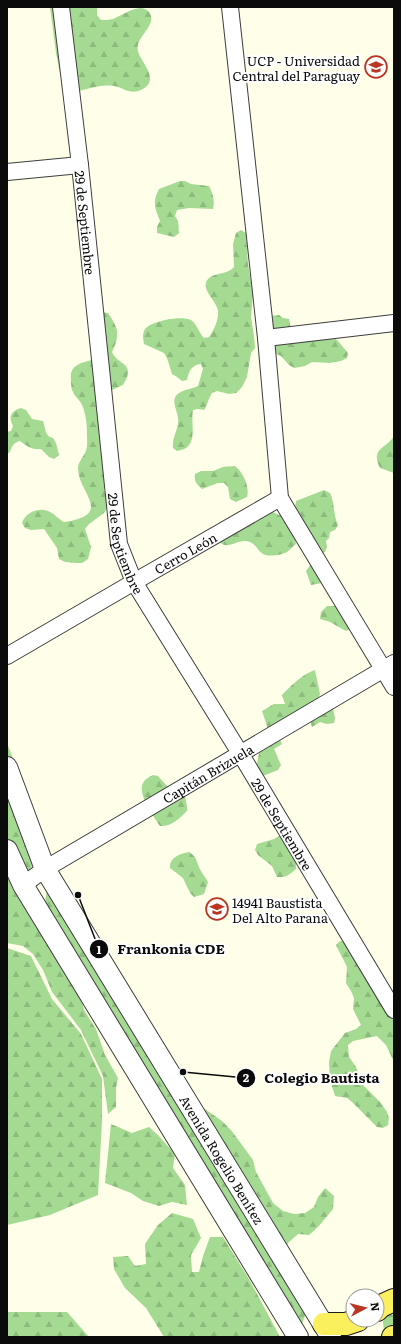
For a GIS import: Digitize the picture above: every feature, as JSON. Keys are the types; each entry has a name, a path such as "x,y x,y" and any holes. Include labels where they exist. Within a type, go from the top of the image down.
{"main road":[{"path":"331,1333 345,1325"},
{"path":"331,1333 345,1328"}],"street":[{"name":"29 de Septiembre","path":"61,7 80,165 119,544 134,582 240,754 394,1010"},
{"path":"230,7 266,338 280,498 389,667 394,687"},
{"path":"7,172 80,165"},
{"path":"266,338 394,323"},
{"name":"Cerro León","path":"7,656 280,498"},
{"name":"Capitán Brizuela","path":"23,885 45,869 389,667"},
{"name":"Avenida Rogelio Benítez","path":"7,767 45,869 331,1333"},
{"path":"7,850 23,885 298,1337"}],"green space":[{"path":"50,7 97,7 97,15 101,20 113,19 131,10 141,8 149,12 151,22 139,41 138,46 138,51 150,76 150,81 147,86 135,92 113,86 98,86 79,91 64,82 61,78 56,53"},
{"path":"180,181 209,186 213,197 213,209 189,208 177,210 175,216 178,221 179,233 174,237 157,233 157,227 160,221 155,201 159,189"},
{"path":"241,230 246,233 248,264 253,294 251,317 255,348 251,353 247,377 242,387 236,393 229,394 217,391 212,393 204,410 193,410 191,441 184,449 177,451 173,448 178,419 174,399 179,393 198,386 203,369 201,364 193,367 187,380 182,381 172,374 164,353 144,344 143,333 148,326 160,321 181,318 191,320 204,338 209,337 216,324 218,311 207,290 206,282 212,276 231,270 234,267 233,244 236,233"},
{"path":"102,312 108,313 117,332 116,341 112,352 118,360 125,365 128,372 127,378 123,385 112,390 108,395 100,430 101,448 107,472 104,490 108,502 107,508 104,513 89,524 85,529 91,547 88,559 82,563 65,562 59,559 57,548 44,529 31,530 25,528 22,523 26,516 36,510 48,511 64,522 79,519 88,514 91,508 90,502 79,478 78,469 79,462 87,449 86,419 82,405 72,389 71,375 74,367 77,365 95,359"},
{"path":"279,315 283,318 289,319 291,330 332,337 337,340 348,353 347,358 330,363 312,362 305,366 294,368 289,365 281,356 272,350 269,316"},
{"path":"21,408 26,410 32,419 43,421 48,436 53,438 56,443 59,455 54,459 49,457 41,449 32,448 20,441 12,446 10,452 7,454 7,432 11,431 13,426 11,415"},
{"path":"394,436 394,473 380,468 377,461 377,456 380,449"},
{"path":"235,466 241,472 248,489 247,497 236,502 230,499 228,487 224,483 218,483 202,489 195,481 195,474 201,471 213,471 223,467"},
{"path":"324,490 330,493 332,497 335,517 338,525 335,530 330,532 329,538 326,541 327,547 325,552 320,554 303,529 302,517 295,507 296,501"},
{"path":"268,510 284,517 295,538 296,544 287,552 275,555 266,555 263,554 254,544 246,541 225,545 218,541"},
{"path":"311,564 322,583 311,585 306,571"},
{"path":"327,606 341,606 354,628 346,631 330,622 320,619 321,612"},
{"path":"315,670 320,694 317,702 269,732 262,711 274,704 285,704 282,695 301,677"},
{"path":"324,709 333,709 335,718 334,723 327,724 320,722 312,727 310,721"},
{"path":"280,740 282,744 274,749 281,765 278,770 263,776 256,770 260,747"},
{"path":"7,743 15,764 35,860 30,870 24,872 7,861"},
{"path":"153,775 158,776 166,785 185,796 187,811 178,820 168,825 160,826 150,811 142,793 143,783 146,779"},
{"path":"279,836 285,838 290,854 296,863 296,869 283,877 277,877 272,866 258,855 255,850 257,844"},
{"path":"189,852 195,858 199,868 208,882 204,894 194,897 190,893 183,878 170,868 171,862 175,857"},
{"path":"7,873 80,990 84,1010 96,1029 105,1055 118,1078 116,1088 116,1107 108,1114 103,1076 81,1030 52,992 43,970 33,954 23,946 7,943"},
{"path":"47,890 202,1107 222,1121 231,1130 253,1160 256,1172 273,1203 283,1211 294,1214 305,1213 314,1207 318,1197 325,1188 334,1196 333,1209 318,1227 309,1235 298,1234 282,1251 307,1303 301,1327 212,1211 204,1203 191,1172 45,902"},
{"path":"340,941 346,941 394,1000 394,1062 386,1045 377,1036 353,1041 348,1045 349,1057 356,1067 363,1085 380,1102 387,1112 389,1118 388,1125 383,1128 377,1127 347,1098 335,1096 330,1080 329,1062 331,1051 345,1033 356,1029 361,1025 353,1009 354,998 346,983 347,967 336,945"},
{"path":"7,948 31,956 52,999 81,1034 102,1079 102,1121 98,1195 50,1215 7,1225"},
{"path":"111,1124 132,1133 149,1127 158,1135 175,1154 173,1168 185,1185 187,1205 172,1202 159,1206 143,1201 131,1193 105,1183"},
{"path":"172,1213 193,1219 201,1238 191,1255 192,1272 199,1272 210,1237 223,1237 249,1279 280,1337 164,1337 146,1308 125,1288 114,1269 113,1257 128,1256 135,1266 146,1264 145,1244 158,1225"},
{"path":"7,1312 67,1312 89,1337 7,1337"},
{"path":"386,1314 394,1315 394,1337 379,1337 384,1333"}],"place":[{"name":"UCP - Universidad Central del Paraguay","path":"376,67"},
{"name":"Frankonia CDE","path":"78,895"},
{"name":"14941 Baustista Del Alto Parana","path":"217,909"},
{"name":"Colegio Bautista","path":"183,1072"}]}
